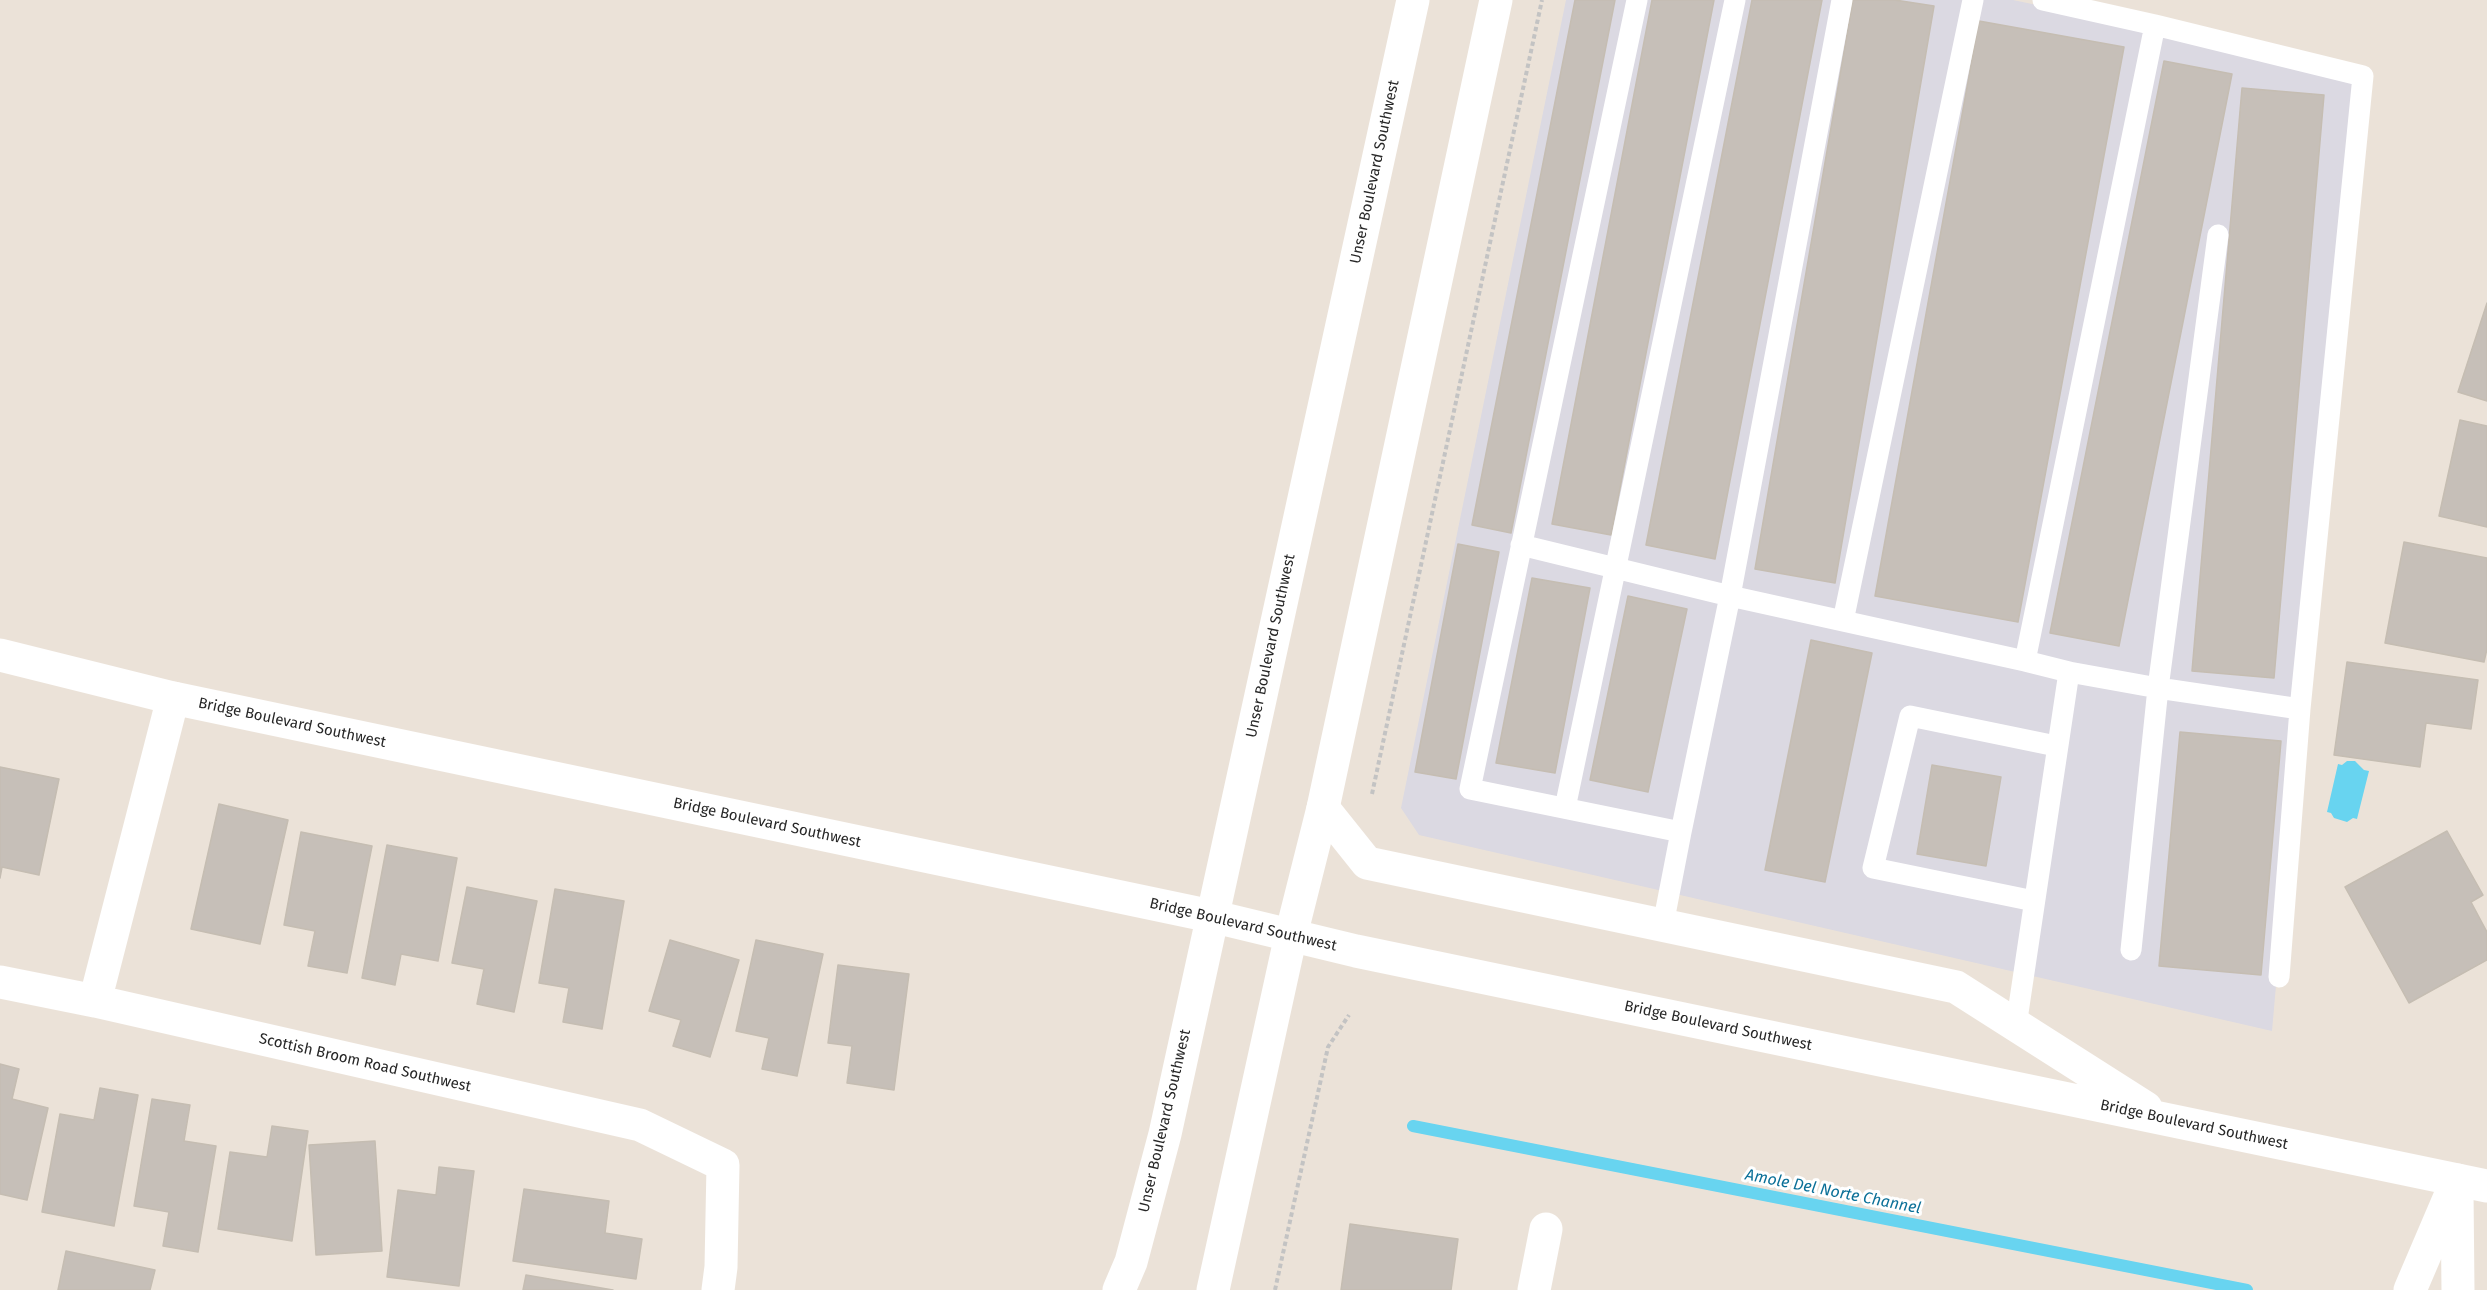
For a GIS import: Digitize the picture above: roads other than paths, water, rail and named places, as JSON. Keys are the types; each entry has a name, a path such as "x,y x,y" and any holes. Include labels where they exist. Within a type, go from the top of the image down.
{"street":[{"name":"Unser Boulevard Southwest","path":"1119,1290 1131,1262 1165,1134 1413,0"},
{"path":"1213,1290 1291,935 1323,808 1496,0"},
{"name":"Bridge Boulevard Southwest","path":"0,655 173,698 1211,916 1356,951 2472,1183"},
{"path":"95,1001 173,698"},
{"path":"1323,808 1367,863 1956,987 2163,1119"},
{"name":"Scottish Broom Road Southwest","path":"0,982 95,1001 639,1125 723,1165 721,1267 718,1290"},
{"path":"2411,1286 2472,1183"},
{"path":"2458,1290 2472,1183"},
{"path":"1534,1290 1546,1229"}],"lane":[{"path":"1637,0 1470,789 1681,832"},
{"path":"1566,808 1735,0"},
{"path":"1663,925 1730,596 1842,0"},
{"path":"1843,621 1974,0"},
{"path":"2043,0 2363,76 2300,709 2279,977"},
{"path":"2025,661 2155,25"},
{"path":"2131,950 2158,688 2218,235"},
{"path":"1521,545 1730,596 2069,672 2300,709"},
{"path":"2016,1026 2056,746 2069,672"},
{"path":"2034,902 1873,868 1911,716 2056,746"}],"water":[{"path":"2347,761 2355,761 2364,770 2369,771 2357,819 2353,818 2347,822 2334,818 2331,813 2327,812 2338,764 2342,765"}],"waterway":[{"name":"Amole Del Norte Channel","path":"1413,1126 2247,1290"}]}
